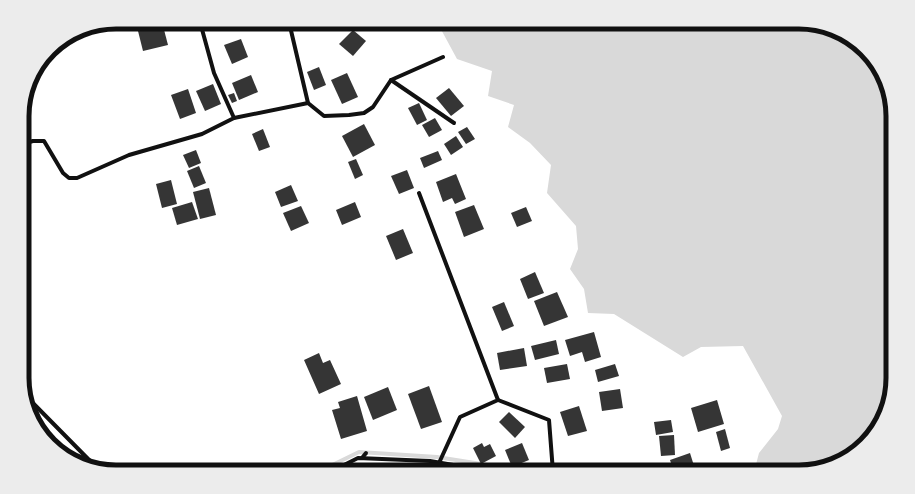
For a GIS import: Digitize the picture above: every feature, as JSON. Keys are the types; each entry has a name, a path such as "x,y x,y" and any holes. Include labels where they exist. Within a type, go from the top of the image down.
{"street":[{"path":"202,29 214,73 234,118"},
{"path":"291,29 308,103 324,116 364,113 373,107 391,80 443,57"},
{"path":"391,80 454,123"},
{"path":"29,142 44,141 63,173 69,178 77,178 129,155 202,134 234,118 308,103"},
{"path":"419,193 498,400"},
{"path":"439,462 460,417 498,400 549,420 552,465"},
{"path":"33,403 89,460"},
{"path":"362,458 366,454"},
{"path":"344,465 358,458 362,458 439,462 456,465"}],"shaded area":[{"path":"441,29 799,29 827,34 852,47 868,63 879,83 883,94 886,116 886,378 881,406 877,416 864,435 847,450 827,460 805,465 756,465 759,453 778,429 782,416 743,346 701,347 683,357 614,314 588,313 584,289 570,269 578,249 576,226 547,193 551,165 530,143 508,127 514,105 488,96 492,71 457,59"}],"building":[{"path":"138,29 164,29 168,45 143,51"},
{"path":"353,30 366,41 353,56 339,44"},
{"path":"241,39 248,57 232,64 224,45"},
{"path":"319,67 326,85 314,90 307,72"},
{"path":"347,73 358,97 342,104 331,80"},
{"path":"251,75 258,92 239,100 232,83"},
{"path":"213,84 221,104 205,111 196,91"},
{"path":"449,88 464,106 451,116 436,98"},
{"path":"188,89 196,113 180,119 171,95"},
{"path":"234,93 237,101 232,103 228,95"},
{"path":"419,103 427,120 417,125 408,108"},
{"path":"435,118 442,130 429,137 422,125"},
{"path":"364,124 375,145 353,157 342,136"},
{"path":"467,127 475,139 466,144 458,132"},
{"path":"263,129 270,147 259,151 252,134"},
{"path":"456,136 463,147 451,155 444,144"},
{"path":"196,150 201,163 189,168 183,155"},
{"path":"438,151 442,160 424,168 420,158"},
{"path":"356,159 363,175 355,179 348,162"},
{"path":"199,166 206,183 194,188 187,171"},
{"path":"407,170 414,188 399,194 391,176"},
{"path":"456,174 466,199 455,204 452,198 443,202 436,182"},
{"path":"171,180 177,204 162,208 156,184"},
{"path":"291,185 298,201 281,207 275,192"},
{"path":"209,188 216,215 200,219 193,192"},
{"path":"192,202 198,219 177,225 172,208"},
{"path":"355,202 361,217 342,225 336,210"},
{"path":"474,205 484,229 464,237 455,212"},
{"path":"301,206 309,223 291,231 283,213"},
{"path":"526,207 532,221 517,227 511,213"},
{"path":"403,229 413,253 396,260 386,236"},
{"path":"535,272 544,293 528,299 520,279"},
{"path":"557,292 568,317 544,326 534,301"},
{"path":"504,302 514,326 502,331 492,307"},
{"path":"594,332 601,357 585,362 582,352 570,356 565,340"},
{"path":"556,340 559,354 535,360 531,346"},
{"path":"524,348 527,366 500,370 497,353"},
{"path":"319,353 323,363 330,360 341,384 319,394 304,360"},
{"path":"567,364 570,379 547,383 544,368"},
{"path":"615,364 619,376 598,382 595,370"},
{"path":"429,386 442,422 421,429 408,394"},
{"path":"388,387 397,410 373,420 364,397"},
{"path":"620,389 623,408 602,411 599,392"},
{"path":"357,396 367,431 341,439 332,410 340,408 338,402"},
{"path":"717,400 724,424 698,432 691,408"},
{"path":"579,406 587,431 568,436 560,412"},
{"path":"509,412 525,427 515,438 499,422"},
{"path":"671,420 673,432 656,435 654,422"},
{"path":"725,429 730,448 721,451 716,432"},
{"path":"674,435 675,455 661,456 659,436"},
{"path":"482,443 484,447 490,444 496,456 481,464 473,448"},
{"path":"522,443 529,460 517,465 511,465 505,450"},
{"path":"690,453 694,465 672,465 670,460"}],"waterway":[{"path":"332,465 359,452 437,457 487,465"}]}
